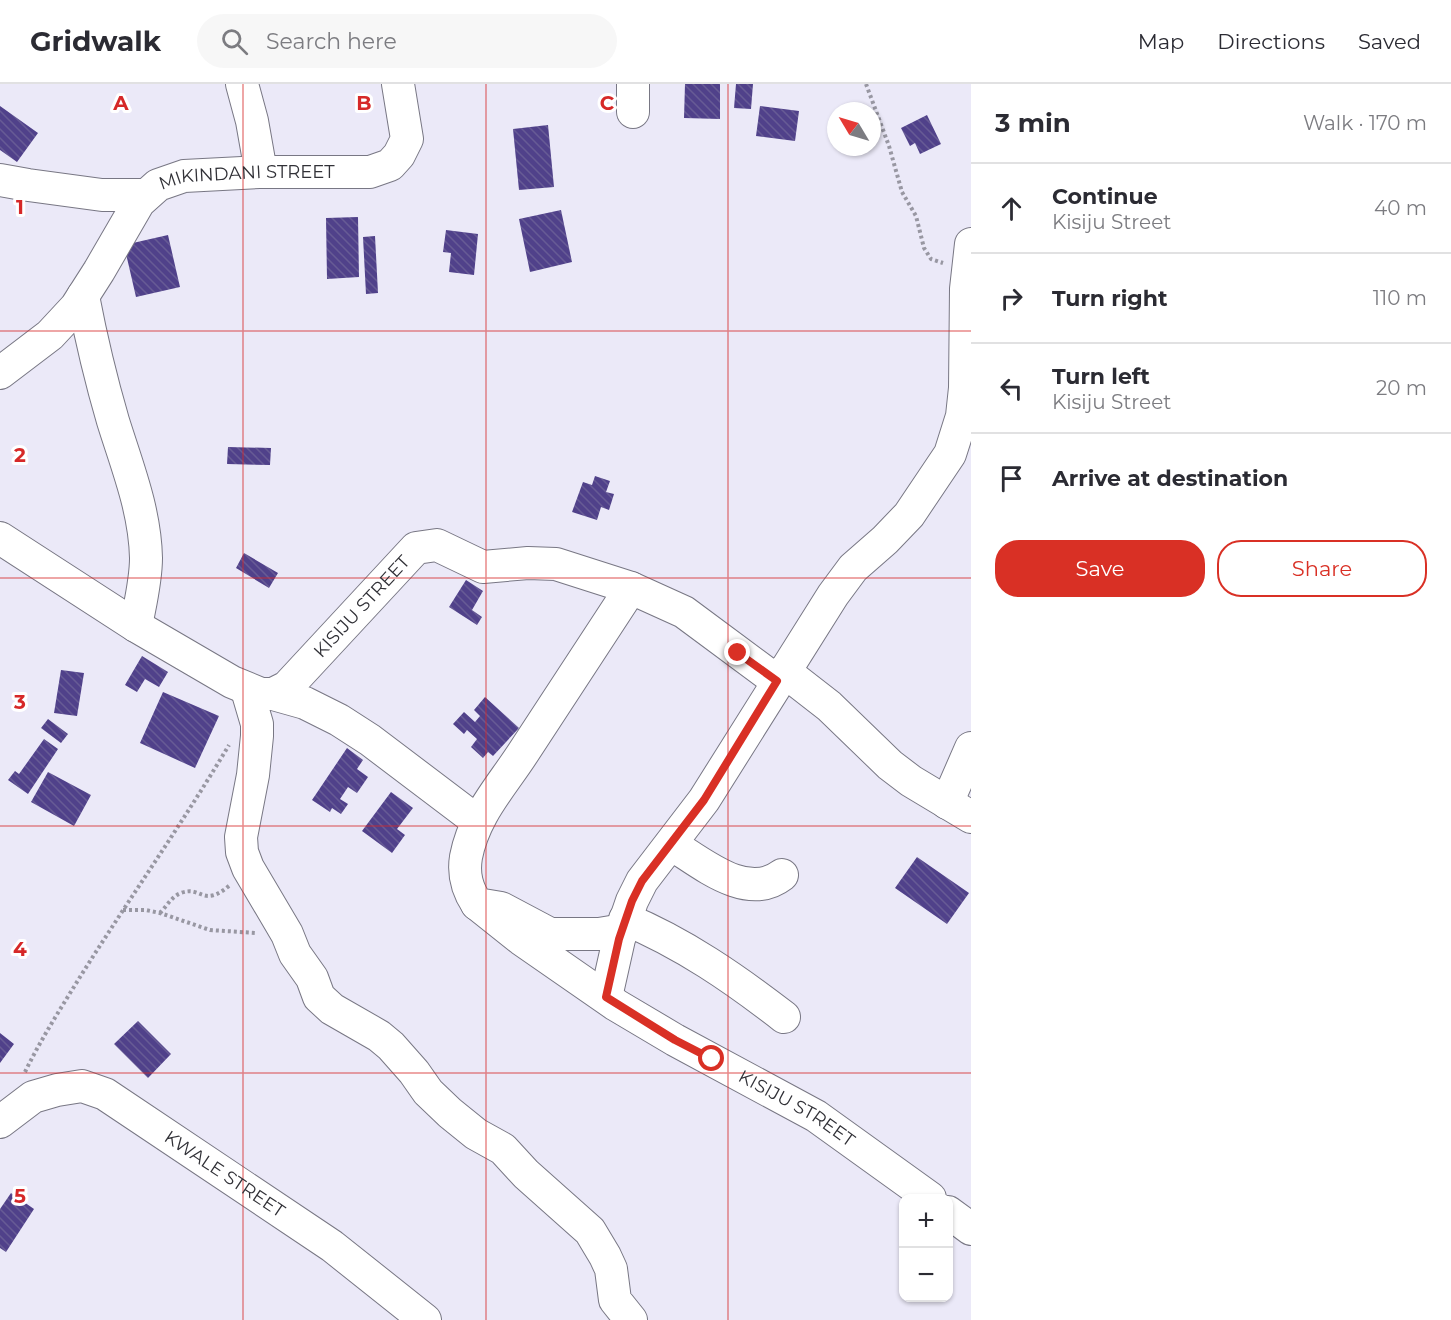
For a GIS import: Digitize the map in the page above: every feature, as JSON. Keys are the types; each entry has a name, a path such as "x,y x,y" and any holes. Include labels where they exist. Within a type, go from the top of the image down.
{"street":[{"path":"242,84 261,172"},
{"name":"MIKINDANI STREET","path":"0,373 50,335 76,307 139,202 158,185 184,176 261,172 370,172 390,165 399,155 407,139 398,84"},
{"path":"0,180 102,195 146,195"},
{"path":"606,997 611,969 624,924 642,881 704,800 832,595 853,568 909,515 950,454 962,416 965,388 966,289 971,244"},
{"path":"83,296 90,335 138,500 146,557 144,586 136,626"},
{"path":"0,537 136,626 260,692 305,703 339,720 370,740 477,821"},
{"name":"KISIJU STREET","path":"260,692 287,687 416,548 437,545 483,567 528,562 556,564 631,588 684,612 829,706 890,765 911,781 959,810"},
{"path":"631,588 522,754 486,804 477,821 466,858 465,875 468,890 477,904 501,908 550,934 599,934 624,924 680,945 754,994 784,1017"},
{"path":"260,692 253,775 241,837 242,852 248,868 295,954 312,978 319,997 332,1009 379,1036 391,1046 428,1092 450,1113 476,1134 502,1149 526,1174 590,1231 611,1269 615,1300 631,1320"},
{"path":"959,810 971,748"},
{"path":"671,844 724,877 745,884 772,882 782,875"},
{"name":"KISIJU STREET","path":"477,904 520,939 606,997 675,1040 816,1116 924,1194"},
{"name":"KWALE STREET","path":"0,1122 33,1097 57,1090 82,1086 105,1094 332,1246 425,1320"},
{"path":"953,1216 971,1229"}],"path":[{"path":"866,84 889,146 902,192 916,216 927,255 953,268 963,279 966,289"},
{"path":"23,1076 40,1043 122,910 188,814 230,744"},
{"path":"160,913 182,892 212,897 219,894 248,868"},
{"path":"122,910 146,910 160,913 210,930 261,933 283,929"}],"building":[{"path":"685,84 720,84 720,119 684,118"},
{"path":"736,84 753,84 751,109 734,108"},
{"path":"0,106 38,133 17,162 0,150"},
{"path":"760,106 799,111 795,141 756,136"},
{"path":"927,115 941,144 920,154 915,143 910,146 901,128"},
{"path":"548,125 554,187 519,190 513,129"},
{"path":"561,210 572,262 530,272 519,219"},
{"path":"358,217 359,277 327,279 326,218"},
{"path":"446,230 478,234 474,275 449,272 451,253 443,252"},
{"path":"168,235 180,287 136,297 124,245"},
{"path":"375,236 378,293 366,294 363,237"},
{"path":"228,447 271,448 270,465 227,464"},
{"path":"595,476 610,481 606,492 614,494 609,510 601,507 597,520 572,512 583,482 592,485"},
{"path":"244,553 278,573 269,588 236,568"},
{"path":"466,580 483,591 472,610 482,617 477,625 449,607"},
{"path":"142,656 168,672 159,687 145,679 137,692 125,685"},
{"path":"61,670 84,673 77,716 54,713"},
{"path":"163,692 219,716 195,768 140,743"},
{"path":"485,697 519,728 493,756 488,752 483,758 471,747 477,739 467,730 464,734 453,724 464,712 475,722 480,716 474,710"},
{"path":"48,719 68,734 61,743 41,728"},
{"path":"44,739 58,749 28,794 8,780 15,771 19,774"},
{"path":"347,748 363,760 357,769 368,777 357,793 348,787 340,799 348,804 341,814 332,808 330,812 312,800"},
{"path":"48,772 91,795 74,826 31,802"},
{"path":"391,792 413,808 397,829 405,835 392,853 362,831"},
{"path":"917,857 969,893 947,924 895,888"},
{"path":"138,1021 171,1054 148,1078 114,1044"},
{"path":"0,1033 14,1044 0,1063"},
{"path":"11,1193 34,1209 6,1252 0,1248 0,1209"}],"route":[{"path":"712,1059 675,1040 606,997 619,939 632,901 642,881 704,800 777,681 738,653"}]}
